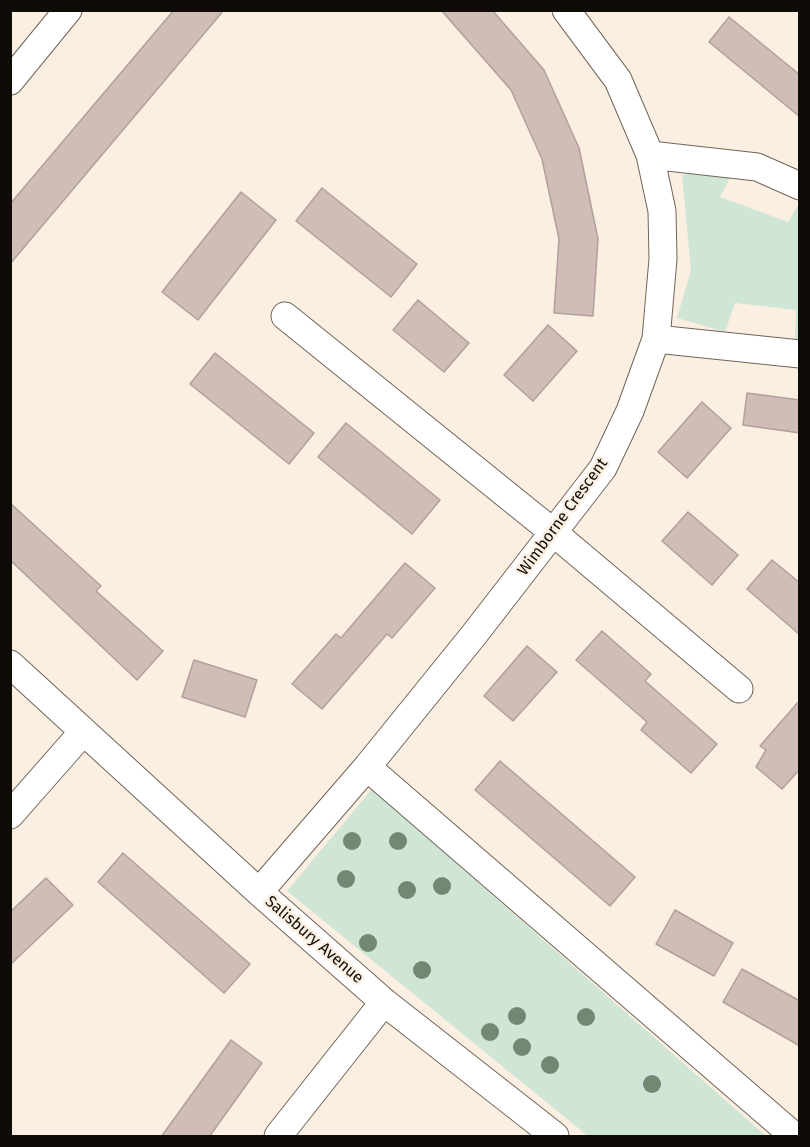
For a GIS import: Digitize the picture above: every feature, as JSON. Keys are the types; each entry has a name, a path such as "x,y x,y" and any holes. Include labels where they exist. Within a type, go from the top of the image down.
{"street":[{"path":"12,77 68,10"},
{"name":"Wimborne Crescent","path":"259,892 367,767 554,533 603,468 630,411 656,339 663,259 662,211 650,155 618,80 566,10"},
{"path":"650,155 758,167 800,186"},
{"path":"285,316 554,533 739,688"},
{"path":"656,339 800,354"},
{"name":"Salisbury Avenue","path":"10,664 259,892 384,1002 555,1137"},
{"path":"10,815 83,732"},
{"path":"367,767 794,1137"},
{"path":"278,1137 384,1002"}],"green space":[{"path":"732,174 720,197 788,222 799,204 799,342 795,343 796,310 735,303 725,332 677,318 691,270 682,175"},
{"path":"372,789 766,1136 588,1136 287,891"}],"building":[{"path":"174,10 224,10 10,264 10,204"},
{"path":"441,10 492,10 544,70 579,148 598,239 593,316 554,313 559,239 542,159 511,90"},
{"path":"729,17 800,75 800,117 709,42"},
{"path":"322,188 417,264 391,297 296,221"},
{"path":"241,192 276,220 198,320 162,292"},
{"path":"418,300 469,343 444,372 393,330"},
{"path":"548,325 577,351 533,401 504,375"},
{"path":"215,353 314,433 289,464 190,384"},
{"path":"747,393 800,400 800,433 743,425"},
{"path":"702,402 731,428 687,478 658,452"},
{"path":"346,423 440,500 412,534 318,457"},
{"path":"10,503 101,586 96,591 163,651 137,680 10,560"},
{"path":"688,512 738,555 712,585 662,541"},
{"path":"772,560 800,583 800,635 747,589"},
{"path":"405,563 435,588 392,638 387,634 322,709 292,684 336,634 341,638"},
{"path":"602,631 651,674 645,681 717,744 691,773 641,730 647,722 576,660"},
{"path":"527,646 557,672 513,721 484,696"},
{"path":"194,660 257,680 245,717 182,697"},
{"path":"800,700 800,769 782,789 756,767 766,750 760,746"},
{"path":"500,761 635,877 610,906 475,790"},
{"path":"123,853 250,964 224,993 98,882"},
{"path":"46,878 73,905 10,965 10,912"},
{"path":"675,910 733,943 714,976 656,944"},
{"path":"742,969 800,1001 800,1046 723,1002"},
{"path":"231,1040 262,1063 209,1137 161,1137"}]}
